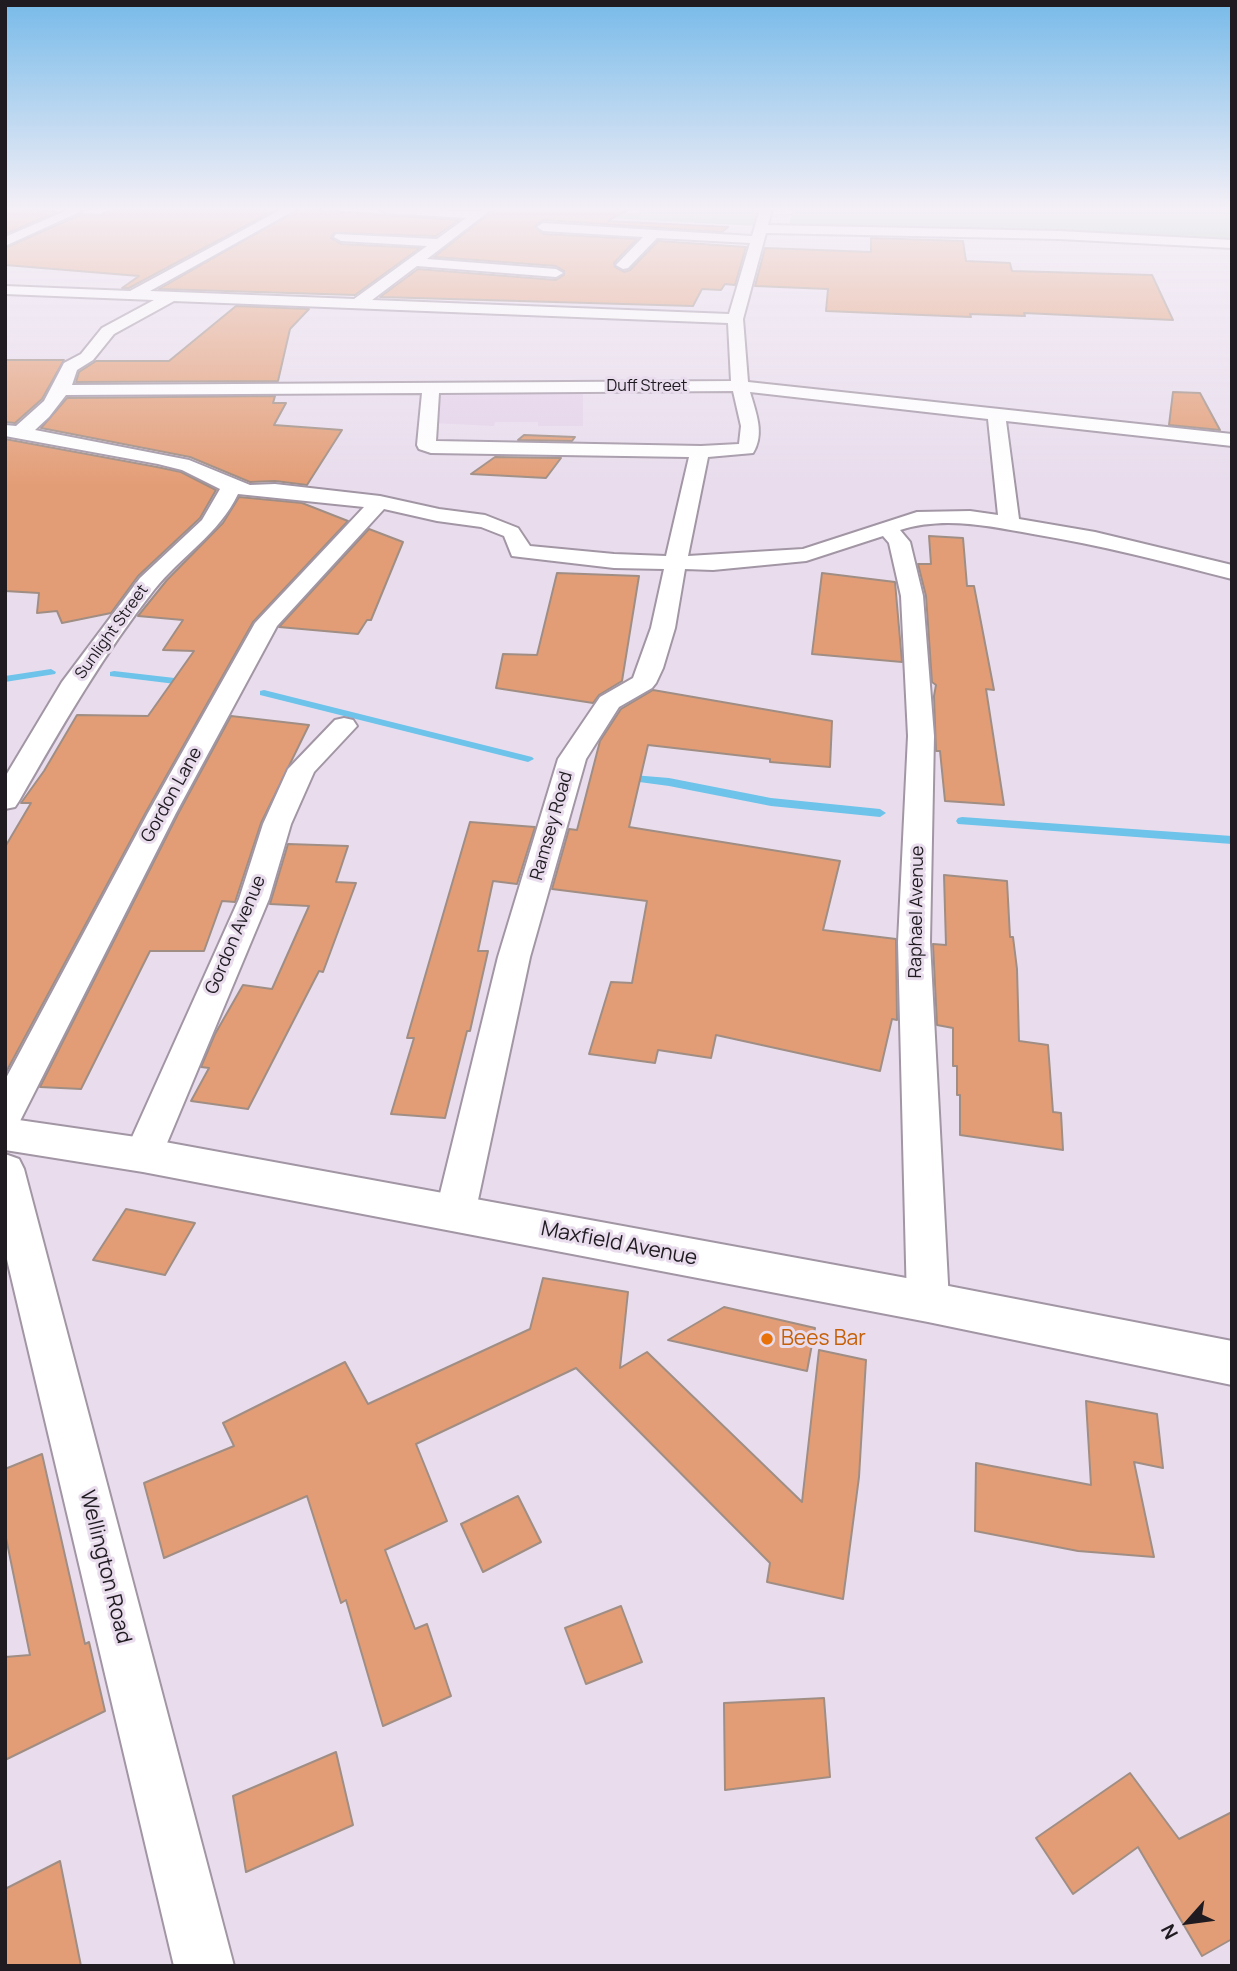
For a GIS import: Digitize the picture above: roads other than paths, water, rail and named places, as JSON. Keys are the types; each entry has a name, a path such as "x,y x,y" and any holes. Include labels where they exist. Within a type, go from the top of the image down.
{"main road":[{"name":"Maxfield Avenue","path":"5,1134 143,1155 928,1302 1232,1363"}],"street":[{"path":"12,432 47,409 66,380 70,367 87,356 108,331 164,301"},
{"path":"296,301 735,319"},
{"path":"431,390 428,446 701,452 746,449 750,440 750,426 740,386 735,319 740,301"},
{"name":"Duff Street","path":"59,390 431,390 740,386 1232,440"},
{"path":"996,413 1009,521"},
{"path":"12,432 120,449 158,458 200,470 231,486 249,491 275,490 380,502 485,521 511,532 518,541 520,551 566,558 713,563 806,555 929,517 970,517 1009,521 1095,538 1232,572"},
{"name":"Ramsey Road","path":"455,1214 514,957 572,759 608,702 643,683 651,668 663,628 695,463 701,452"},
{"name":"Sunlight Street","path":"5,801 75,682 148,583 209,524 231,486"},
{"name":"Gordon Lane","path":"5,1115 162,813 267,623 380,502"},
{"name":"Raphael Avenue","path":"887,528 900,542 912,596 921,736 914,942 928,1302"},
{"name":"Gordon Avenue","path":"143,1155 254,899 277,824 297,780 303,769 344,726"},
{"name":"Wellington Road","path":"5,1169 204,1966"}],"waterway":[{"path":"5,679 51,672"},
{"path":"114,674 192,683"},
{"path":"264,693 528,759"},
{"path":"621,777 669,782 771,802 880,813"},
{"path":"962,821 1232,840"}],"place":[{"name":"Bees Bar","path":"767,1339"}]}
